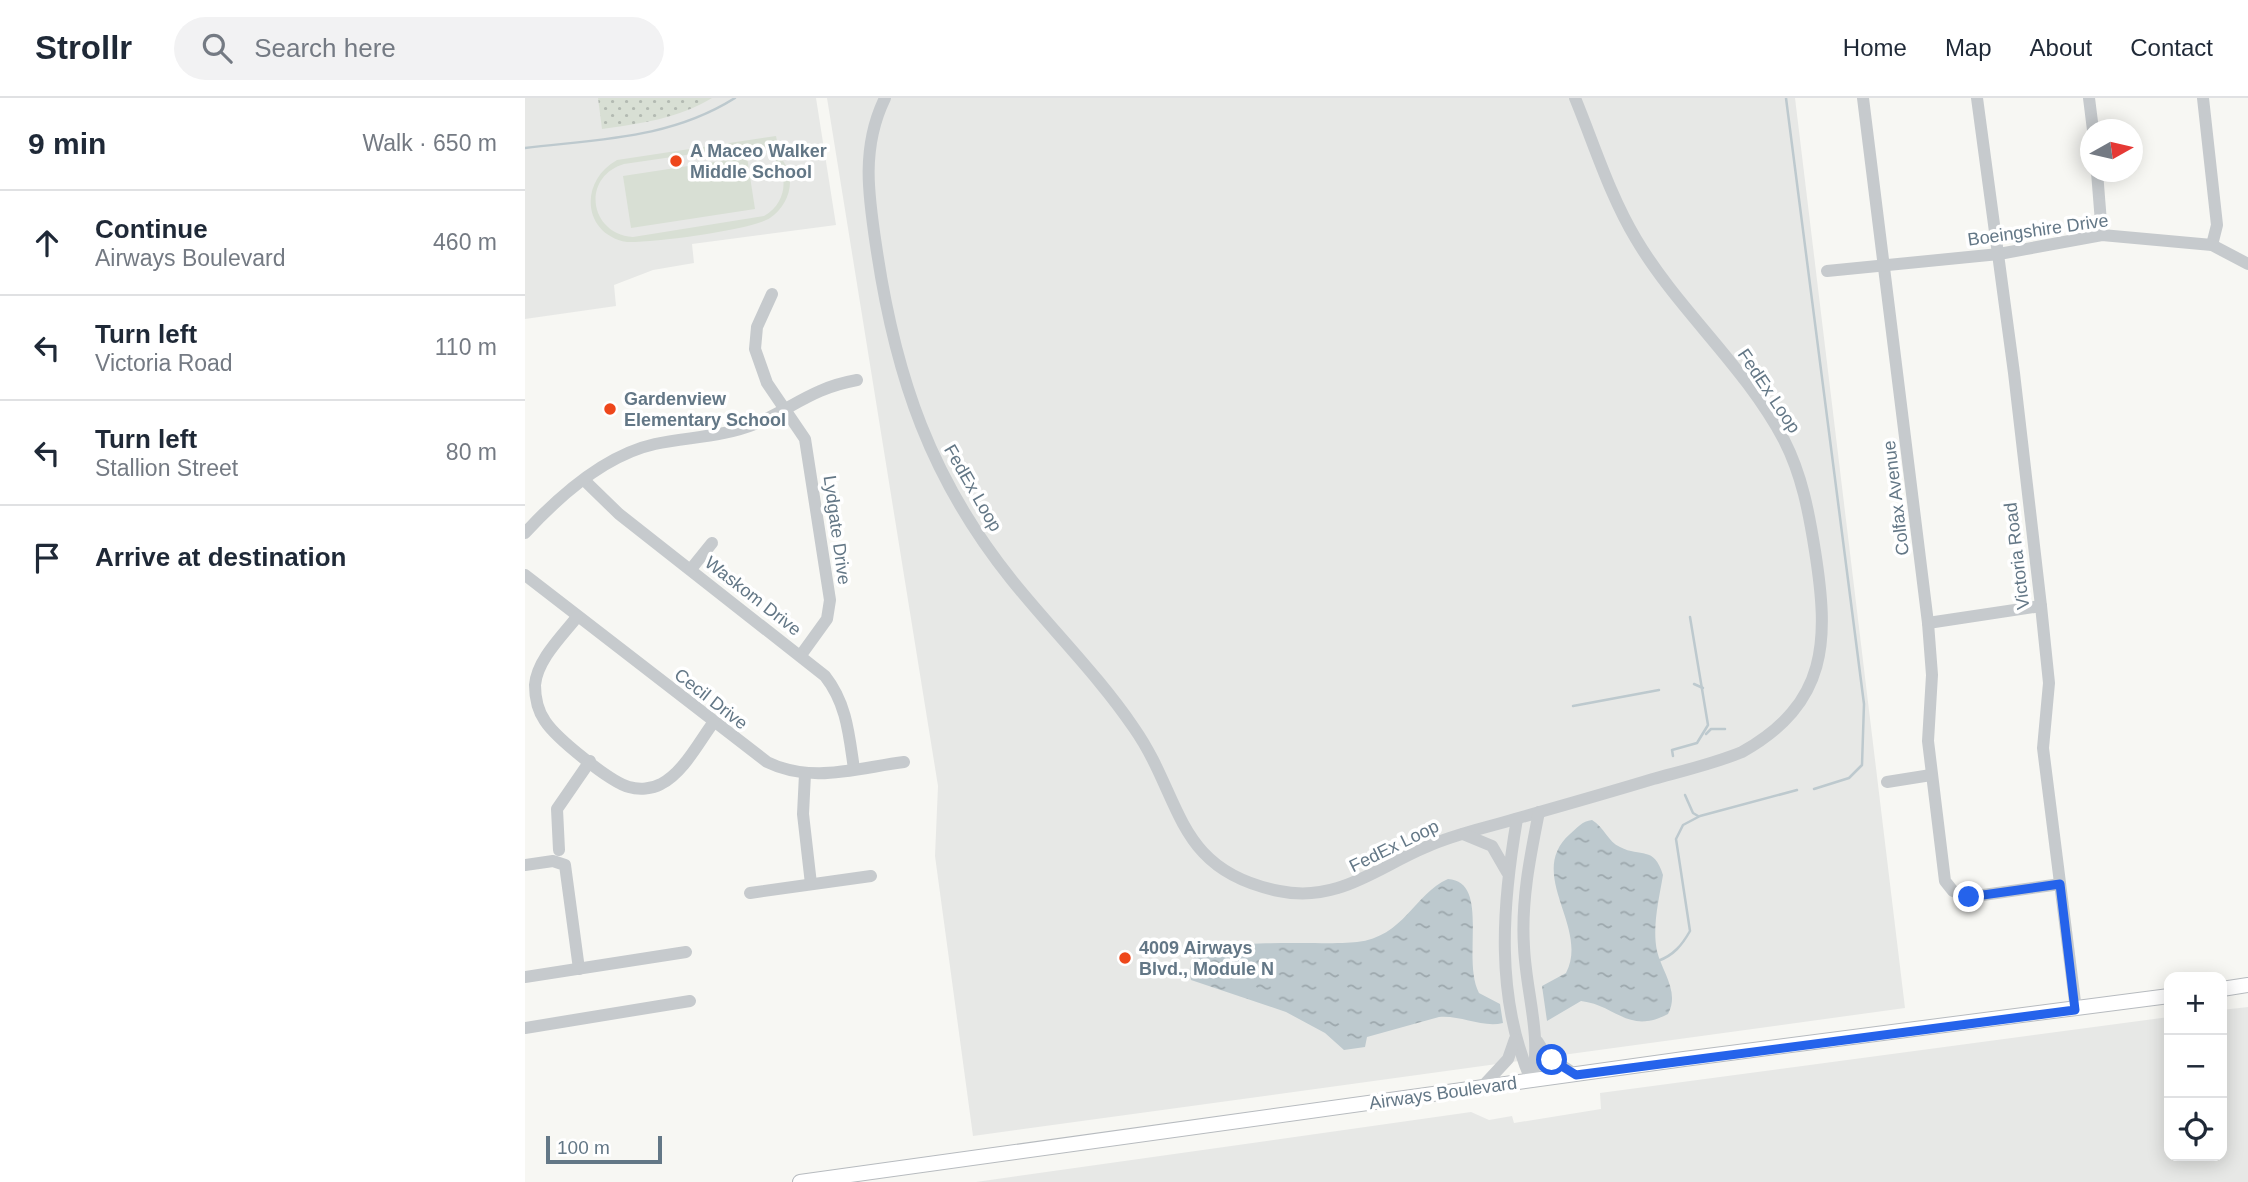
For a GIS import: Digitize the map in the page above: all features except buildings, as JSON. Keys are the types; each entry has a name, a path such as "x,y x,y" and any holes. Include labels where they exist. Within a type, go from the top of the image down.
{"main road":[{"path":"2227,988 2248,985"},
{"name":"Airways Boulevard","path":"800,1182 1482,1087 2164,997"}],"street":[{"name":"FedEx Loop","path":"885,98 870,140 867,178 890,333 903,381 920,426 949,488 972,526 1011,579 1134,728 1153,760 1174,811 1192,842 1212,860 1245,880 1281,892 1306,894 1351,886 1422,849 1462,834 1733,756 1776,729 1800,701 1819,660 1823,630 1822,596 1808,510 1784,441 1763,406 1636,240 1575,98"},
{"name":"Colfax Avenue","path":"1863,98 1886,265 1928,623 1932,675 1928,741 1945,881 1953,891 1969,897 2060,884"},
{"name":"Victoria Road","path":"1977,98 1999,254 2041,606 2049,683 2043,748 2075,1010"},
{"path":"2089,98 2092,119"},
{"path":"2203,98 2217,225 2212,245"},
{"path":"2098,182 2102,235"},
{"name":"Boeingshire Drive","path":"1828,271 1999,254 2102,235 2212,245 2248,264"},
{"name":"Lydgate Drive","path":"772,294 757,327 755,349 763,375 798,425 808,447 830,600 827,620 801,655"},
{"path":"525,533 554,502 584,480 638,449 734,431 756,424 821,388 857,380"},
{"name":"Waskom Drive","path":"584,480 619,514 825,676 838,694 846,715 854,769"},
{"path":"691,569 712,543"},
{"name":"Cecil Drive","path":"525,575 713,723 767,762 805,774 904,762"},
{"path":"1928,623 2041,606"},
{"path":"577,617 542,663 536,678 536,696 546,723 590,761 623,785 638,789 655,786 673,775 713,723"},
{"path":"559,850 557,809 590,761"},
{"path":"805,774 803,814 811,884"},
{"path":"1887,782 1931,775"},
{"path":"1532,1081 1537,1040 1525,957 1524,903 1539,812"},
{"path":"1517,819 1507,873 1503,915 1505,959 1515,1036 1532,1081"},
{"path":"1462,834 1492,846 1507,873"},
{"path":"525,864 553,861 565,865 579,969"},
{"path":"750,893 871,876"},
{"path":"525,977 686,952"},
{"path":"1505,959 1525,957"},
{"path":"525,1028 690,1001"},
{"path":"1482,1087 1512,1052 1515,1036"},
{"path":"1537,1040 1546,1055 1576,1075"}],"shaded area":[{"name":"A Maceo Walker Middle School","path":"525,98 816,98 836,225 692,244 694,263 653,270 614,285 616,306 525,319"},
{"path":"598,98 712,98 673,115 602,129"},
{"path":"827,98 1795,98 1905,1008 973,1136 935,856 938,786"},
{"path":"776,136 777,141 764,143 774,150 785,164 790,187 785,202 778,211 760,223 701,235 627,242 612,237 601,229 591,206 596,181 605,169 617,160","holes":["748,146 761,149 778,164 783,175 781,197 774,208 764,216 633,237 618,234 599,216 596,192 601,180 610,171 624,164"]},
{"path":"747,157 755,209 631,228 623,176"},
{"path":"2248,1007 2248,1182 976,1182 1471,1112 1489,1120 1512,1116 1514,1123 1601,1109 1600,1093 2164,1018 2164,1161 2227,1161 2227,1009"}],"water":[{"path":"1592,820 1616,845 1651,856 1663,875 1655,932 1659,959 1669,982 1672,998 1668,1014 1654,1020 1632,1020 1581,1001 1547,1021 1542,986 1566,973 1571,955 1570,937 1555,883 1554,866 1558,850 1570,834 1582,823"},
{"path":"1448,879 1461,883 1468,893 1472,907 1474,978 1479,993 1500,1004 1503,1023 1487,1024 1439,1017 1367,1037 1365,1047 1344,1050 1325,1033 1286,1012 1191,980 1192,961 1196,955 1207,949 1247,944 1342,943 1373,938 1397,924 1426,894"}],"waterway":[{"path":"525,148 607,139 660,129 710,112 735,98"},
{"path":"1786,98 1864,704 1862,765 1849,778 1814,789"},
{"path":"1673,756 1672,750 1697,743 1708,725 1690,617"},
{"path":"1694,684 1703,688"},
{"path":"1573,706 1659,690"},
{"path":"1706,734 1711,729 1725,729"},
{"path":"1658,961 1677,949 1690,931 1676,839 1683,825 1700,816 1797,790"},
{"path":"1685,795 1693,813 1698,816"}],"place":[{"name":"A Maceo Walker Middle School","path":"676,161"},
{"name":"Gardenview Elementary School","path":"610,409"},
{"name":"4009 Airways Blvd., Module N","path":"1125,958"}],"route":[{"path":"1552,1060 1576,1075 2075,1010 2060,884 1969,897"}]}
